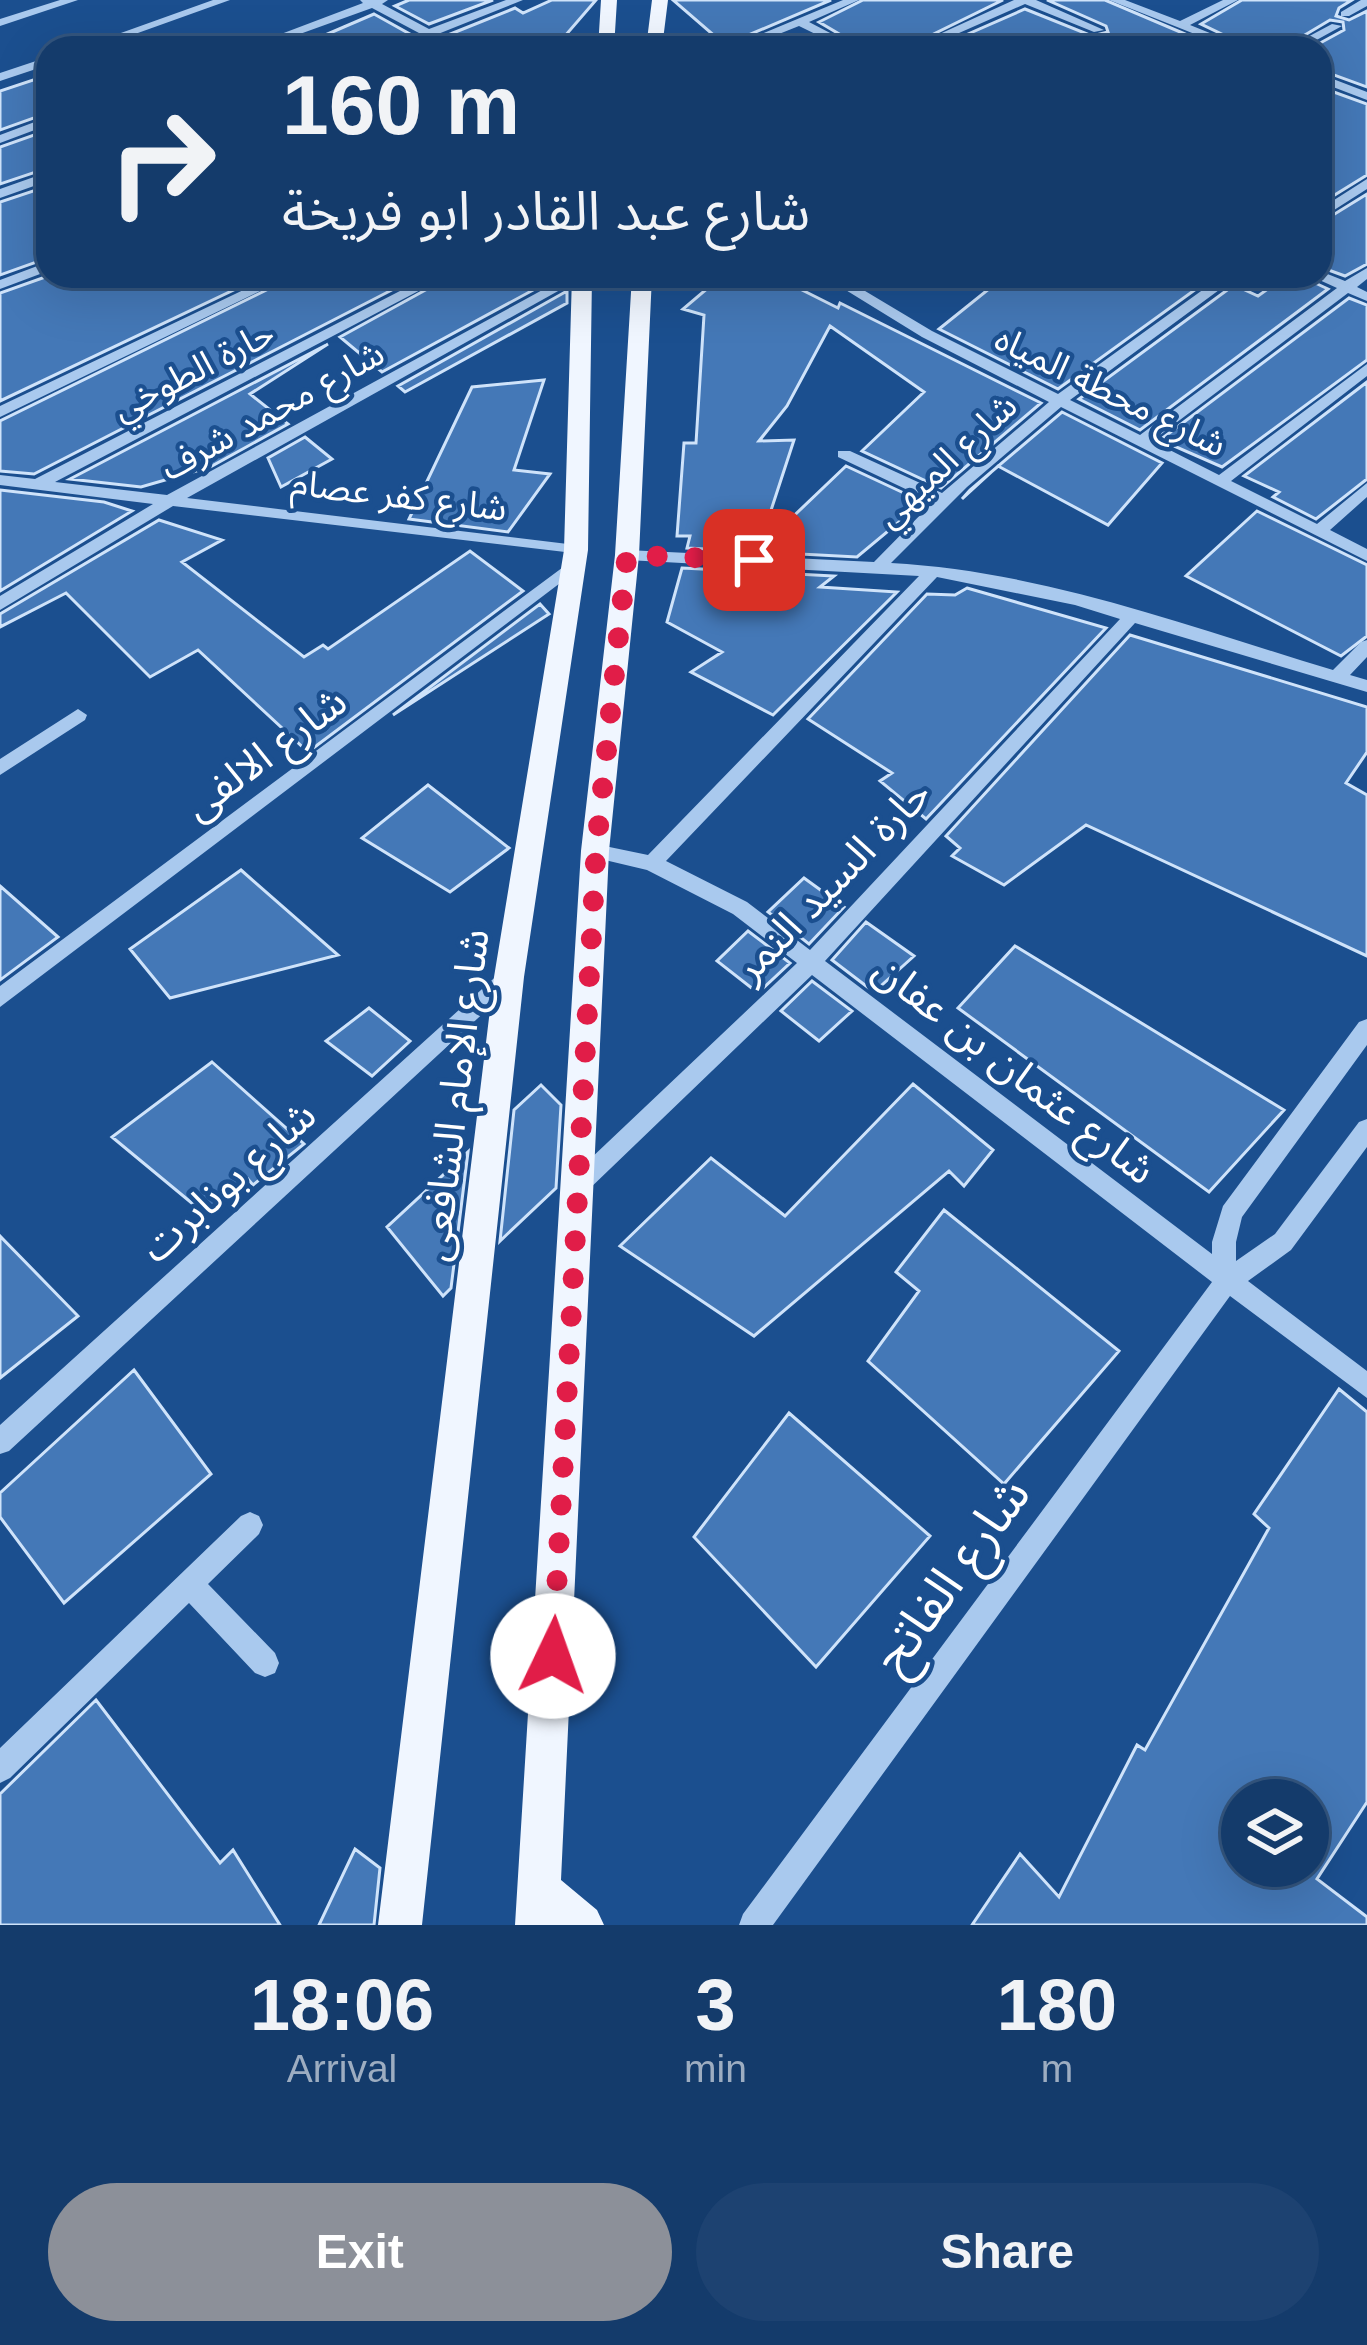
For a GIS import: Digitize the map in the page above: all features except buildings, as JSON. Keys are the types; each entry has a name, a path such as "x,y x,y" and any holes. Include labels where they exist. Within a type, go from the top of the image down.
{"main road":[{"path":"606,36 609,0"},
{"path":"656,36 660,0"},
{"name":"شارع الإمام الشافعى","path":"400,1925 508,977 575,557 580,288"},
{"path":"582,1925 539,1908 596,851 627,555 641,288"}],"street":[{"path":"0,23 72,0"},
{"path":"120,36 224,0"},
{"path":"420,36 517,0"},
{"path":"764,36 853,0"},
{"path":"942,36 1025,0 1098,30"},
{"path":"1115,0 1209,36"},
{"path":"1180,25 1232,0"},
{"path":"281,36 373,1 434,36"},
{"path":"1345,14 1367,2"},
{"path":"800,22 829,36"},
{"path":"1316,36 1336,26"},
{"path":"0,77 36,65"},
{"path":"1332,83 1367,96"},
{"path":"0,139 36,126"},
{"path":"0,194 36,180"},
{"path":"1332,207 1367,183"},
{"path":"0,285 36,271"},
{"path":"1143,441 1367,272"},
{"path":"1332,281 1367,297"},
{"path":"0,412 259,288"},
{"name":"حارة الطوخي","path":"38,484 417,288"},
{"name":"شارع محمد شرف","path":"0,604 171,500 558,288"},
{"name":"شارع محطة المياه","path":"850,288 927,334 1367,556"},
{"name":"شارع الميهي","path":"880,564 940,499 1058,398 1214,288"},
{"path":"1222,480 1367,369"},
{"path":"844,454 940,499"},
{"name":"شارع كفر عصام","path":"0,480 575,557"},
{"path":"1319,530 1367,488"},
{"path":"627,555 880,564 933,571 1132,616 1367,686"},
{"name":"شارع الالفى","path":"0,998 575,557"},
{"path":"652,863 933,571"},
{"name":"حارة السيد النمر","path":"577,1186 812,962 1132,616"},
{"path":"1337,677 1367,646"},
{"path":"0,768 78,715"},
{"name":"شارع عثمان بن عفان","path":"596,851 652,863 740,908 1367,1386"},
{"name":"شارع بونابرت","path":"0,1442 508,977"},
{"path":"1226,1282 1224,1242 1231,1213 1367,1028"},
{"name":"شارع الفاتح","path":"754,1925 1226,1282 1283,1242 1367,1129"},
{"path":"0,1768 250,1525"},
{"path":"189,1584 265,1663"}],"route":[{"path":"553,1656 596,851 627,555 754,560"}]}
